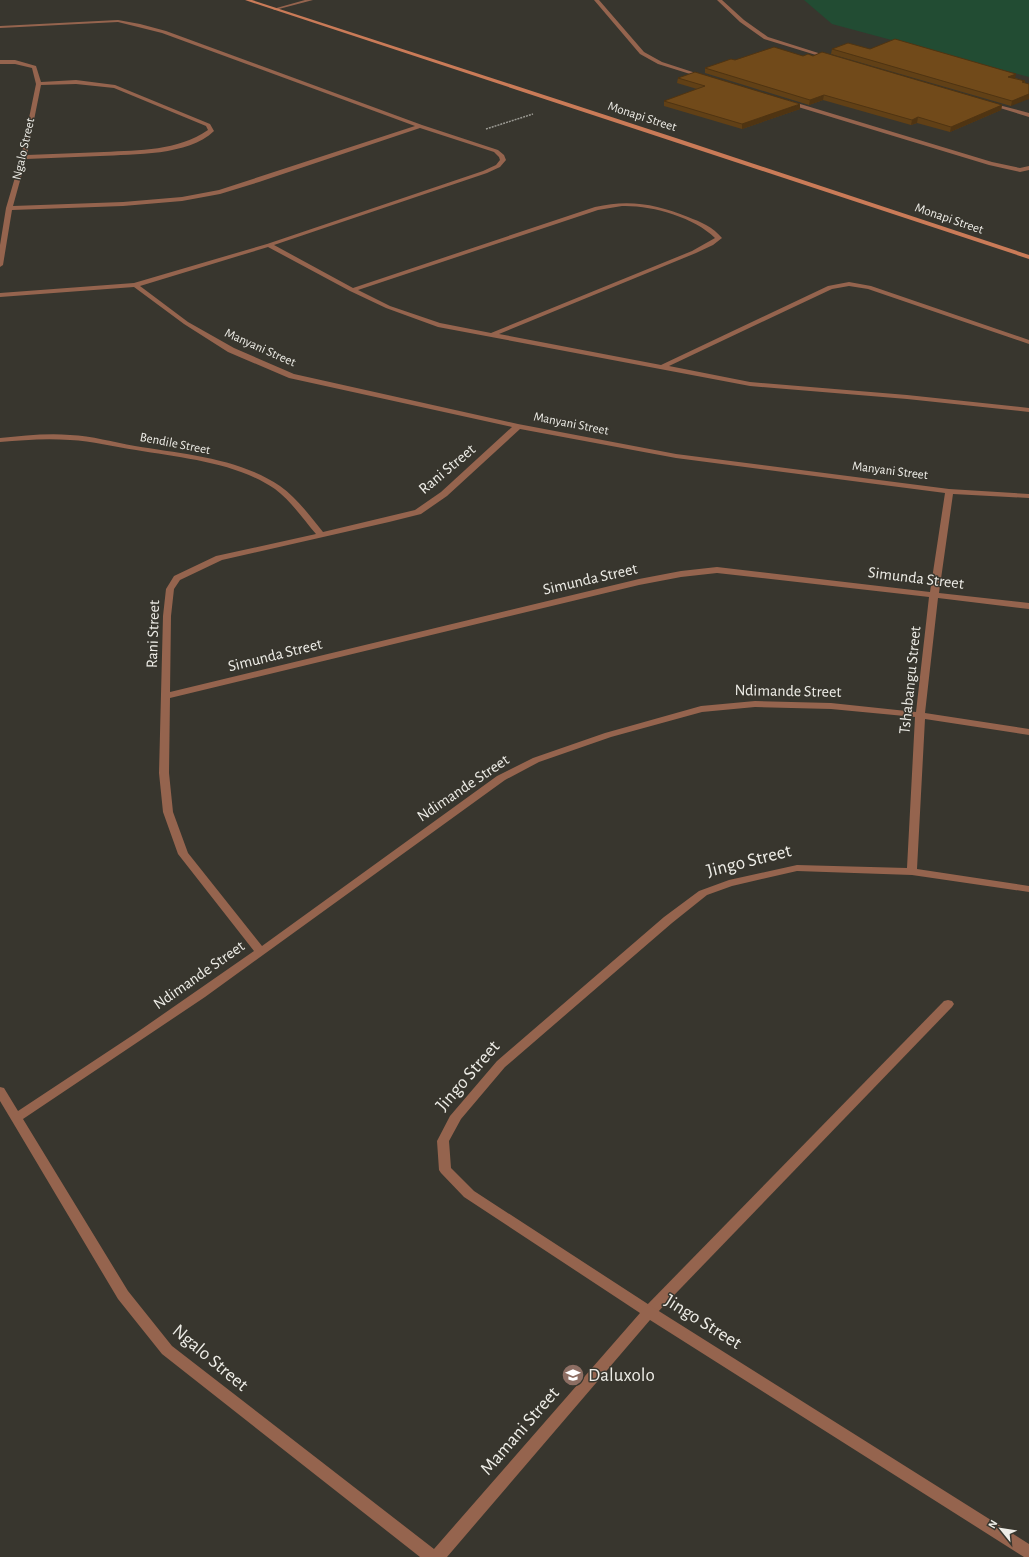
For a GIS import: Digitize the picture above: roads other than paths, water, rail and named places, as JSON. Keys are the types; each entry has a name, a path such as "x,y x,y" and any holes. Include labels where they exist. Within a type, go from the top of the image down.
{"street":[{"name":"Monapi Street","path":"247,0 1029,257"},
{"path":"275,9 312,0"},
{"path":"596,0 642,53 660,62 710,79"},
{"path":"719,0 742,21 766,38 835,59"},
{"path":"0,27 118,21 140,25 420,126 496,150 502,156 503,160 498,166 485,172 269,245 135,285 0,294"},
{"path":"0,62 15,62 34,67 39,84 76,82 115,87 202,122 208,125 211,131 202,138 154,151 24,157"},
{"name":"Ngalo Street","path":"0,265 9,208 24,157 39,84"},
{"path":"783,101 991,164 1020,170 1029,168"},
{"path":"984,102 1029,114"},
{"path":"9,208 124,204 182,199 220,192 420,126"},
{"path":"352,290 597,208 620,204 640,203 659,207 712,230 719,238 711,244 694,252 492,335"},
{"path":"269,245 352,290 388,307 438,325 750,384 907,397 1029,410"},
{"path":"662,367 830,287 849,284 869,287 1029,342"},
{"name":"Manyani Street","path":"135,285 186,324 231,350 292,376 518,426 676,456 949,491 1029,496"},
{"name":"Rani Street","path":"260,951 183,854 168,812 164,773 167,616 170,589 177,578 219,558 418,512 444,494 518,426"},
{"name":"Bendile Street","path":"0,440 46,437 79,438 211,462 237,469 260,477 278,488 293,502 321,535"},
{"name":"Tshabangu Street","path":"912,872 920,716 934,596 949,491"},
{"name":"Simunda Street","path":"166,696 639,582 681,574 718,570 1029,606"},
{"name":"Ndimande Street","path":"16,1118 96,1067 501,778 536,760 567,748 701,709 747,704 831,706 920,716 1029,732"},
{"name":"Jingo Street","path":"1029,889 912,872 797,868 729,883 703,892 668,920 500,1064 456,1116 443,1141 445,1170 469,1194 649,1312 1029,1552"},
{"name":"Mamani Street","path":"436,1557 649,1312 948,1004"},
{"name":"Ngalo Street","path":"0,1091 122,1296 167,1350 432,1557"}],"place":[{"name":"Daluxolo","path":"573,1375"}]}
